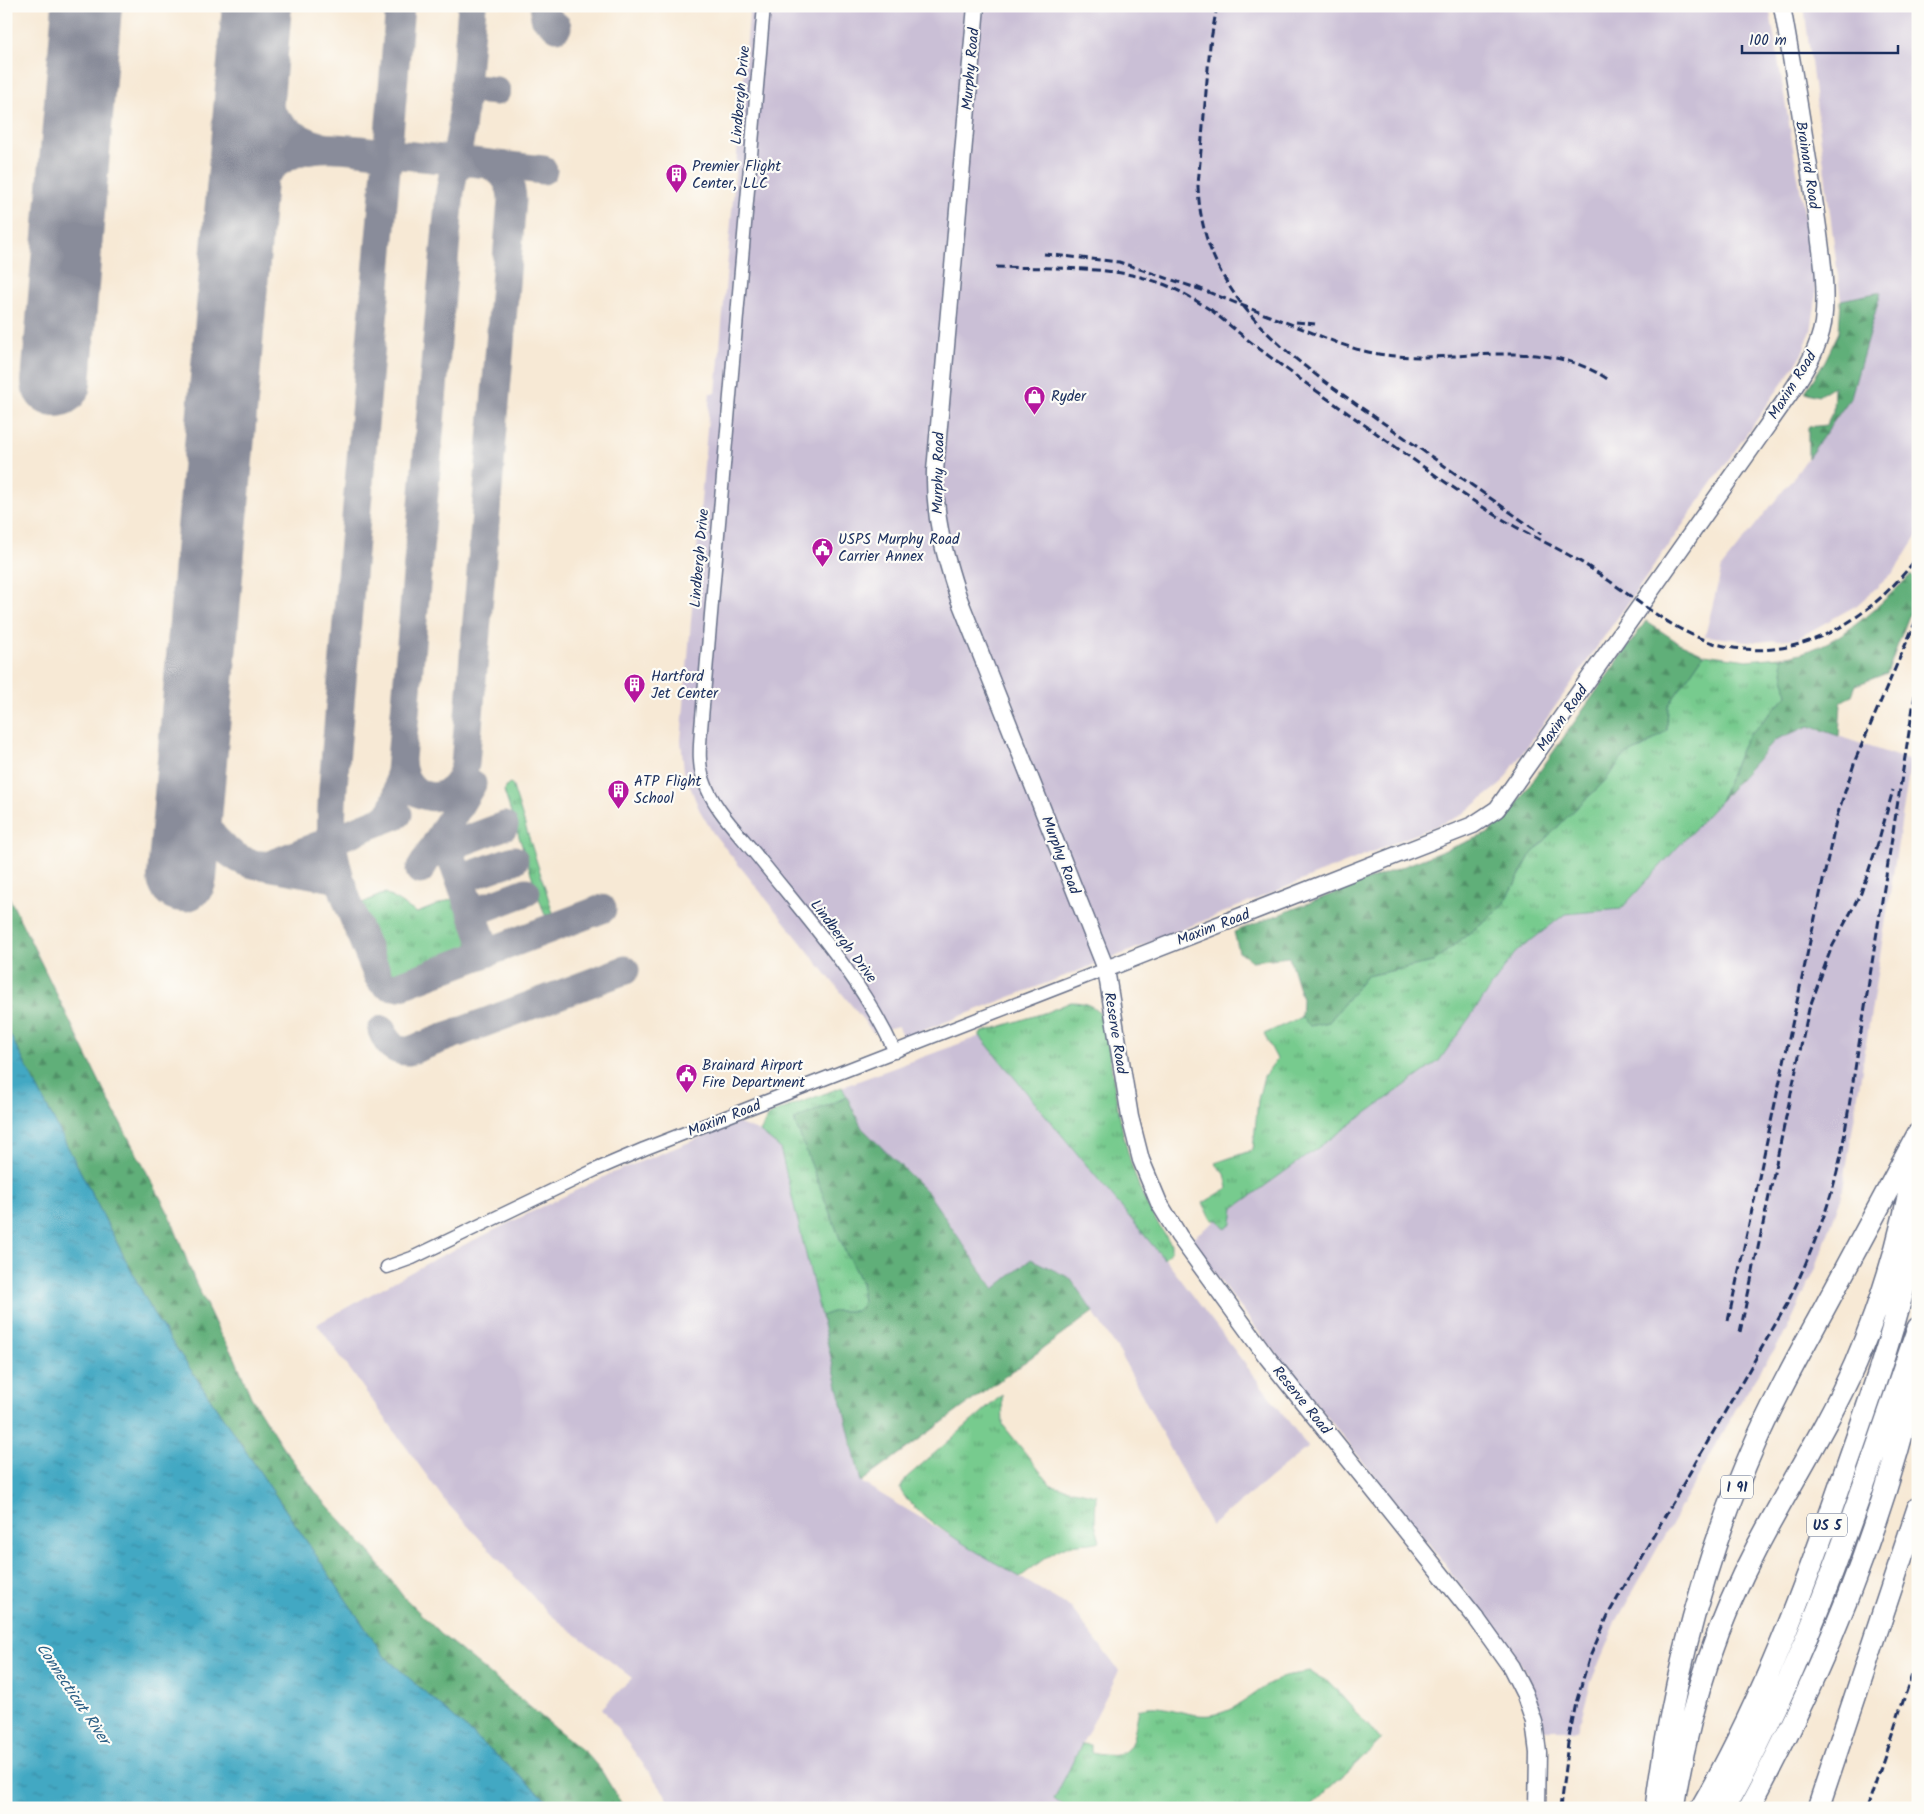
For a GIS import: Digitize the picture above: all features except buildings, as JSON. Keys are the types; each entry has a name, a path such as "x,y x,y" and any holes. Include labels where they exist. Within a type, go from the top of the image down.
{"highway":[{"name":"I 91","path":"1656,1808 1670,1718 1683,1655 1724,1520 1774,1404 1918,1134"},
{"path":"1673,1808 1691,1718 1722,1623 1756,1548 1843,1390 1876,1312 1900,1236 1918,1144"},
{"name":"US 5","path":"1701,1808 1755,1705 1802,1596 1888,1346 1904,1290 1918,1228"},
{"path":"1724,1808 1764,1735 1792,1676 1820,1607 1918,1328"},
{"path":"1749,1808 1795,1721 1828,1650 1865,1556 1894,1466 1918,1373"},
{"path":"1795,1721 1825,1678 1845,1630 1918,1425"},
{"path":"1818,1808 1918,1508"}],"street":[{"name":"Lindbergh Drive","path":"764,6 701,720 701,764 703,778 719,808 846,969 870,1004 895,1052"},
{"name":"Murphy Road","path":"976,6 935,471 936,517 941,543 959,599 1106,969"},
{"name":"Brainard Road","path":"1782,6 1822,259 1825,294 1822,324"},
{"name":"Maxim Road","path":"387,1267 412,1258 622,1158 1473,825 1497,809 1793,389 1814,355 1822,324"},
{"name":"Reserve Road","path":"1106,969 1130,1117 1141,1160 1159,1204 1178,1236 1267,1357 1476,1618 1511,1667 1524,1693 1534,1722 1538,1753 1537,1808"}],"shaded area":[{"path":"750,6 1769,6 1815,277 1816,299 1811,331 1800,358 1500,785 1460,816 1127,952 909,1036 902,1036 898,1026 873,1032 713,833 699,809 684,771 681,741 710,393 716,393"},
{"path":"1804,6 1918,6 1918,534 1894,572 1857,605 1798,638 1757,642 1705,636 1722,567 1794,477 1851,397 1880,292 1841,300"},
{"path":"1809,726 1911,761 1842,1195 1815,1270 1787,1330 1736,1409 1616,1622 1591,1682 1578,1730 1543,1730 1526,1672 1427,1541 1266,1341 1189,1240 1439,1061 1515,953 1565,914 1621,909 1775,740"},
{"path":"980,1036 1153,1243 1308,1447 1211,1526 1120,1353 1070,1278 1031,1259 994,1290 928,1193 862,1128 842,1087"},
{"path":"737,1123 760,1132 780,1148 861,1482 1071,1608 1119,1671 1054,1799 1066,1808 669,1808 665,1794 602,1708 632,1678 547,1612 445,1501 317,1324 433,1260 610,1174"}],"green space":[{"path":"1881,292 1851,397 1808,458 1808,427 1826,425 1833,411 1834,386 1818,396 1805,392 1825,361 1839,332 1841,300"},
{"path":"1911,575 1917,580 1918,592 1887,673 1856,685 1852,695 1841,703 1839,736 1809,726 1775,740 1720,801 1745,740 1787,695 1781,657 1801,653 1819,646 1852,627"},
{"path":"1646,621 1679,643 1704,654 1668,706 1667,730 1642,748 1624,756 1604,782 1530,856 1503,906 1433,962 1366,976 1329,1022 1310,1026 1301,1017 1302,999 1289,957 1252,961 1239,952 1234,932 1487,834 1515,806"},
{"path":"1704,654 1747,660 1781,657 1787,695 1745,740 1720,801 1621,909 1565,914 1515,953 1439,1061 1234,1208 1232,1223 1225,1228 1218,1220 1212,1220 1203,1203 1228,1188 1225,1174 1215,1163 1253,1150 1258,1100 1264,1076 1277,1059 1264,1034 1301,1017 1310,1026 1329,1022 1366,976 1433,962 1503,906 1530,856 1604,782 1624,755 1643,748 1667,730 1668,706"},
{"path":"509,783 512,784 553,913 550,917 547,917 544,913 504,791"},
{"path":"6,891 110,1103 170,1216 194,1279 220,1334 235,1358 251,1397 282,1446 318,1495 368,1550 402,1595 442,1635 587,1754 601,1770 624,1808 556,1808 384,1656 155,1317 6,1027"},
{"path":"385,893 417,913 462,895 477,935 478,943 471,948 408,973 398,973 389,970 384,965 376,949 360,904"},
{"path":"1071,1002 1090,1005 1104,1018 1118,1110 1129,1155 1147,1204 1171,1244 1171,1251 1164,1259 980,1036 980,1033 1047,1012"},
{"path":"842,1087 847,1097 794,1120 844,1249 861,1282 863,1304 856,1311 835,1311 821,1316 780,1148 760,1132 768,1117 775,1112"},
{"path":"847,1097 862,1128 928,1193 994,1289 1031,1259 1070,1278 1093,1312 861,1482 821,1316 835,1311 856,1311 863,1304 861,1282 844,1249 794,1120"},
{"path":"1002,1395 1003,1425 1051,1485 1096,1495 1095,1524 1100,1541 1062,1548 1020,1577 954,1538 936,1525 920,1513 900,1489 906,1478"},
{"path":"1309,1672 1329,1682 1381,1740 1309,1808 1066,1808 1054,1799 1082,1744 1091,1745 1091,1752 1106,1754 1124,1752 1129,1747 1139,1709 1157,1707 1201,1715 1221,1713 1239,1705 1282,1677"}],"water":[{"name":"Connecticut River","path":"6,1027 155,1317 384,1656 556,1808 6,1808"}],"taxiway":[{"path":"400,6 333,791 331,830 334,856 350,909 378,976 382,982 389,986 399,986 602,909"},
{"path":"381,821 392,812 398,794 450,192 461,132 472,6"},
{"path":"544,6 545,17 557,27"},
{"path":"253,56 260,90 273,116 295,135 327,148"},
{"path":"465,88 496,91"},
{"path":"238,225 252,191 267,172 286,157 309,149 346,148 543,170"},
{"path":"401,760 404,775 410,786 419,793 430,796 441,796 451,790 460,780 465,764 512,200 512,194 505,178 487,164"},
{"path":"191,770 192,787 200,816 214,838 234,855 257,865 270,865 398,814"},
{"path":"420,870 472,784"},
{"path":"431,855 437,851 504,826"},
{"path":"445,831 444,837 487,953"},
{"path":"456,870 462,875 469,876 514,860"},
{"path":"267,866 334,878 343,885"},
{"path":"468,903 476,909 481,909 526,892"},
{"path":"382,1030 391,1046 399,1050 409,1051 625,970"}],"runway":[{"path":"56,382 87,6"},
{"path":"182,877 257,6"}],"railway":[{"path":"1217,6 1210,45 1198,185 1204,227 1218,265 1238,299 1264,330 1294,358 1541,534"},
{"path":"1044,254 1119,262 1202,290"},
{"path":"996,267 1083,269 1126,274 1168,286 1192,298 1215,313"},
{"path":"1196,287 1335,342 1363,351 1403,356 1433,357 1524,354 1553,358 1582,366 1609,380"},
{"path":"1210,309 1295,375 1455,489 1509,523 1584,564 1659,616 1698,638 1720,645 1743,649 1769,649 1795,645 1819,637 1842,626 1863,612 1902,576 1918,556"},
{"path":"1296,322 1315,324"},
{"path":"1728,1321 1837,816 1856,758 1918,616"},
{"path":"1560,1808 1568,1743 1576,1703 1589,1659 1609,1613 1787,1304 1812,1248 1826,1210 1842,1150 1918,676"},
{"path":"1740,1332 1809,1009 1831,949 1861,893 1893,790"},
{"path":"1867,1808 1918,1657"}],"place":[{"name":"Premier Flight Center, LLC","path":"676,194"},
{"name":"Ryder","path":"1035,415"},
{"name":"USPS Murphy Road Carrier Annex","path":"822,567"},
{"name":"Hartford Jet Center","path":"635,704"},
{"name":"ATP Flight School","path":"618,809"},
{"name":"Brainard Airport Fire Department","path":"686,1093"}]}
